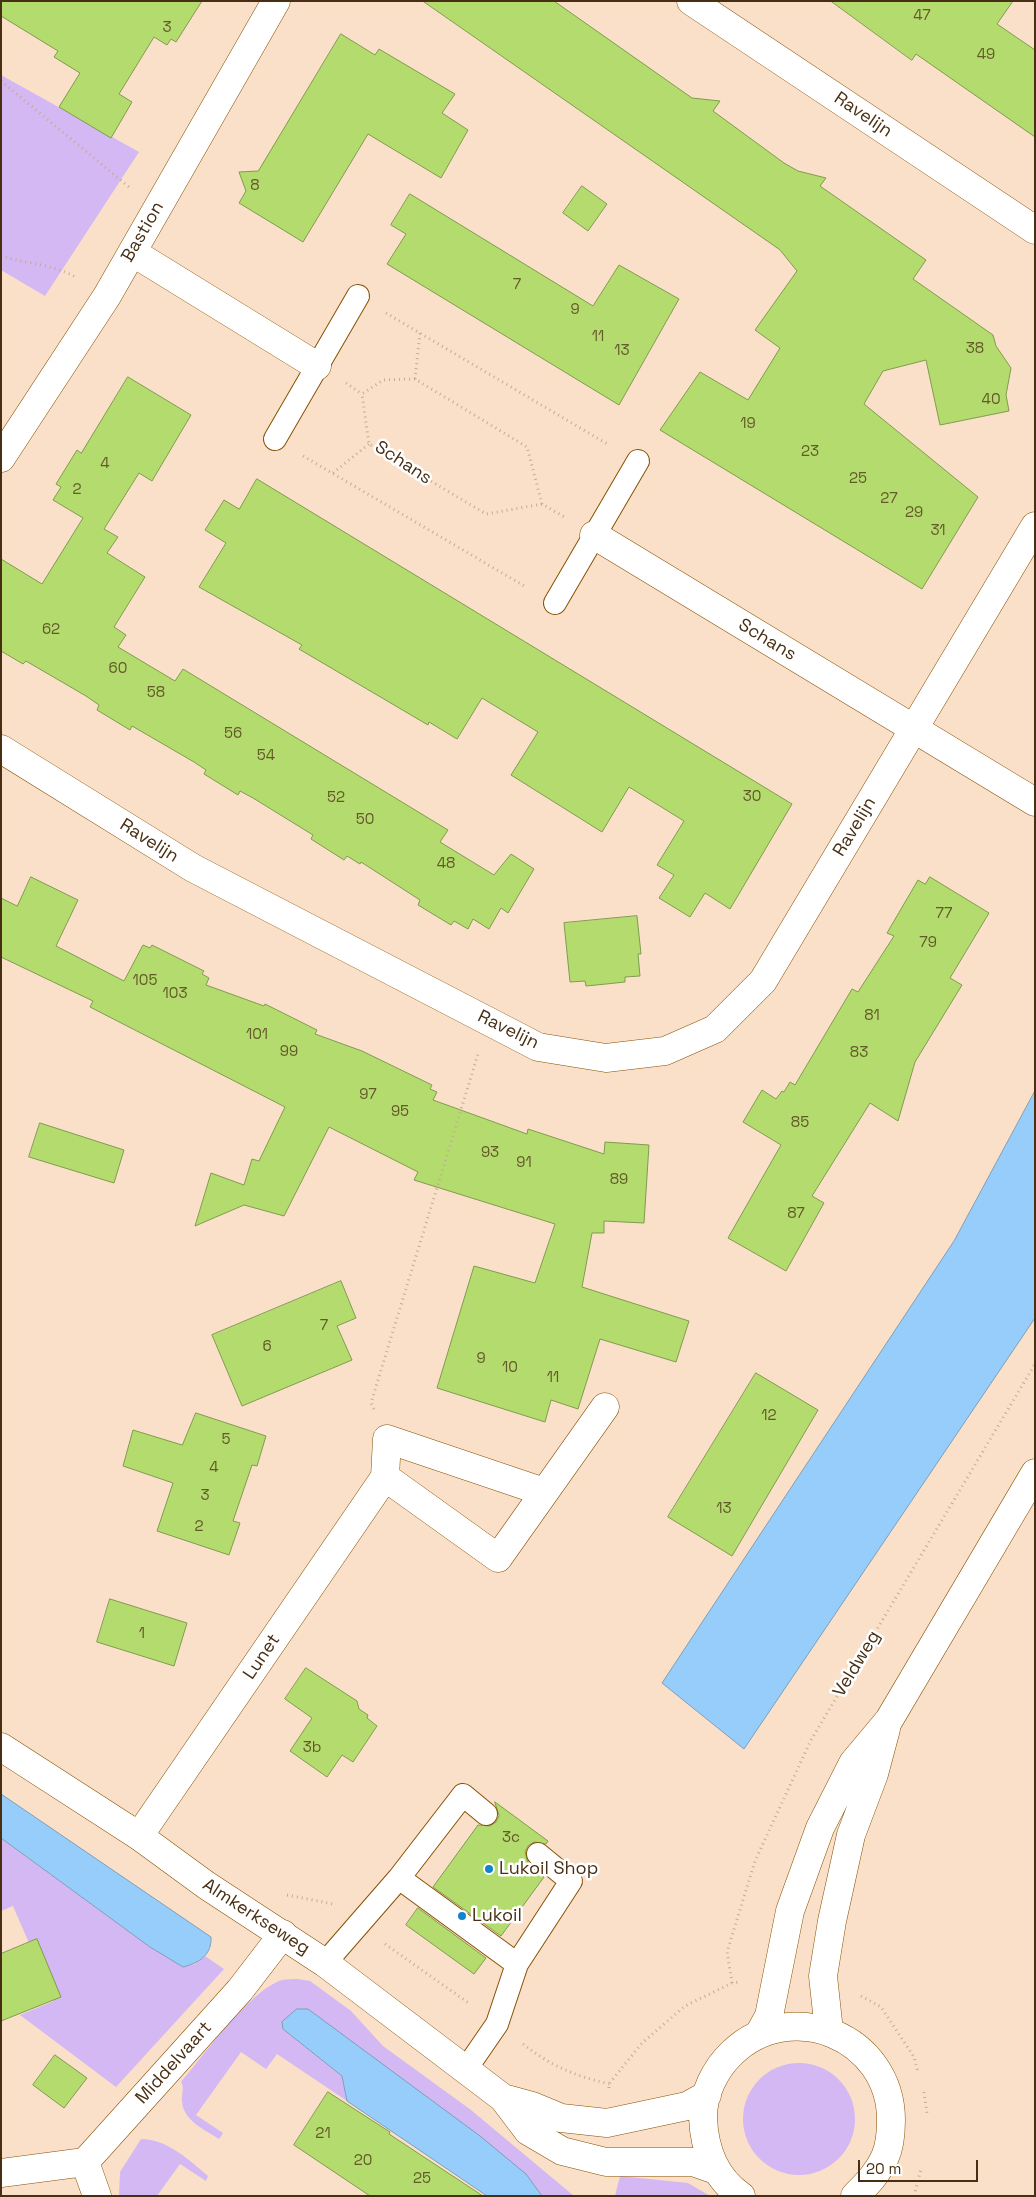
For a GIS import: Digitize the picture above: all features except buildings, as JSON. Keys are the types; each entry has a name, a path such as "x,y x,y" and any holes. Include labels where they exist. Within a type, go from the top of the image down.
{"street":[{"name":"Bastion","path":"1,458 107,296 276,1"},
{"name":"Ravelijn","path":"691,1 1035,230"},
{"path":"132,252 317,366"},
{"name":"Ravelijn","path":"1,749 193,868 538,1047 606,1058 665,1051 715,1029 763,982 1035,526"},
{"name":"Schans","path":"594,535 913,729"},
{"path":"913,729 1035,802"},
{"path":"384,1477 498,1558 605,1406"},
{"path":"387,1439 544,1492"},
{"name":"Lunet","path":"139,1836 384,1477 387,1439"},
{"path":"759,2034 769,2016 790,1911 820,1828 853,1763 889,1720 1035,1473"},
{"path":"829,2031 823,1976 832,1921 851,1835 874,1774 889,1720"},
{"name":"Almkerkseweg","path":"1,1747 139,1836 206,1885 325,1963 503,2098 528,2131 562,2151 606,2162 693,2162 716,2170"},
{"name":"Middelvaart","path":"85,2162 240,1990 283,1934"},
{"path":"741,2196 734,2191 716,2170 708,2152 703,2114 707,2095 714,2076 726,2058 741,2044 759,2034 794,2026 829,2031 852,2043 870,2060 884,2082 891,2106 891,2132 885,2156 872,2178 855,2196"},
{"name":"Almkerkseweg","path":"503,2098 532,2106 562,2118 607,2123 687,2106 707,2095"},
{"path":"1,2173 85,2162 96,2196"}],"lane":[{"path":"274,439 358,296"},
{"path":"555,603 638,461"},
{"path":"325,1963 399,1878 463,1795 486,1814"},
{"path":"466,2069 497,2024 517,1964 571,1881 538,1854"},
{"path":"399,1878 517,1964"}],"path":[{"path":"1,81 156,209"},
{"path":"1,256 18,262 62,269 107,296"},
{"path":"358,296 638,461"},
{"path":"420,333 415,379 528,447 542,504 594,535"},
{"name":"Schans","path":"415,379 384,380 362,394 369,444 486,514 542,504"},
{"path":"274,439 555,603"},
{"path":"333,473 369,444"},
{"path":"387,1439 371,1402 488,1021"},
{"name":"Veldweg","path":"497,2024 545,2062 579,2077 609,2084 642,2043 685,2006 732,1983 727,1952 755,1860 811,1740 1035,1364"},
{"path":"305,1898 335,1904 358,1923 497,2024"}],"shaded area":[{"path":"1,75 139,152 45,296 1,270"},
{"path":"1,1838 150,1947 183,1967 195,1964 205,1956 224,1969 116,2087 20,2015 54,2001 13,1906 1,1911"},
{"path":"298,1979 310,1981 351,2011 383,2046 471,2110 574,2196 542,2196 283,2029 342,2076 347,2101 277,2054 266,2069 241,2052 196,2115 223,2133 219,2139 196,2124 184,2109 181,2082 228,2025 256,1996 269,1986 282,1980"},
{"path":"799,2063 821,2067 839,2079 851,2097 855,2119 851,2141 839,2159 821,2171 799,2175 777,2171 759,2159 747,2141 743,2119 747,2097 759,2079 777,2067"},
{"path":"141,2139 169,2146 208,2176 206,2181 180,2164 157,2196 119,2196 120,2172"},
{"path":"620,2176 688,2183 710,2196 615,2196"}],"water":[{"path":"1035,1091 1035,1318 744,1749 662,1683 954,1241"},
{"path":"1,1794 211,1937 207,1953 194,1963 183,1967 150,1947 1,1838"},
{"path":"297,2009 308,2009 480,2136 526,2174 542,2196 487,2196 347,2101 342,2076 283,2029 282,2022"}],"place":[{"name":"Lukoil Shop","path":"489,1869"},
{"name":"Lukoil","path":"462,1916"}]}
